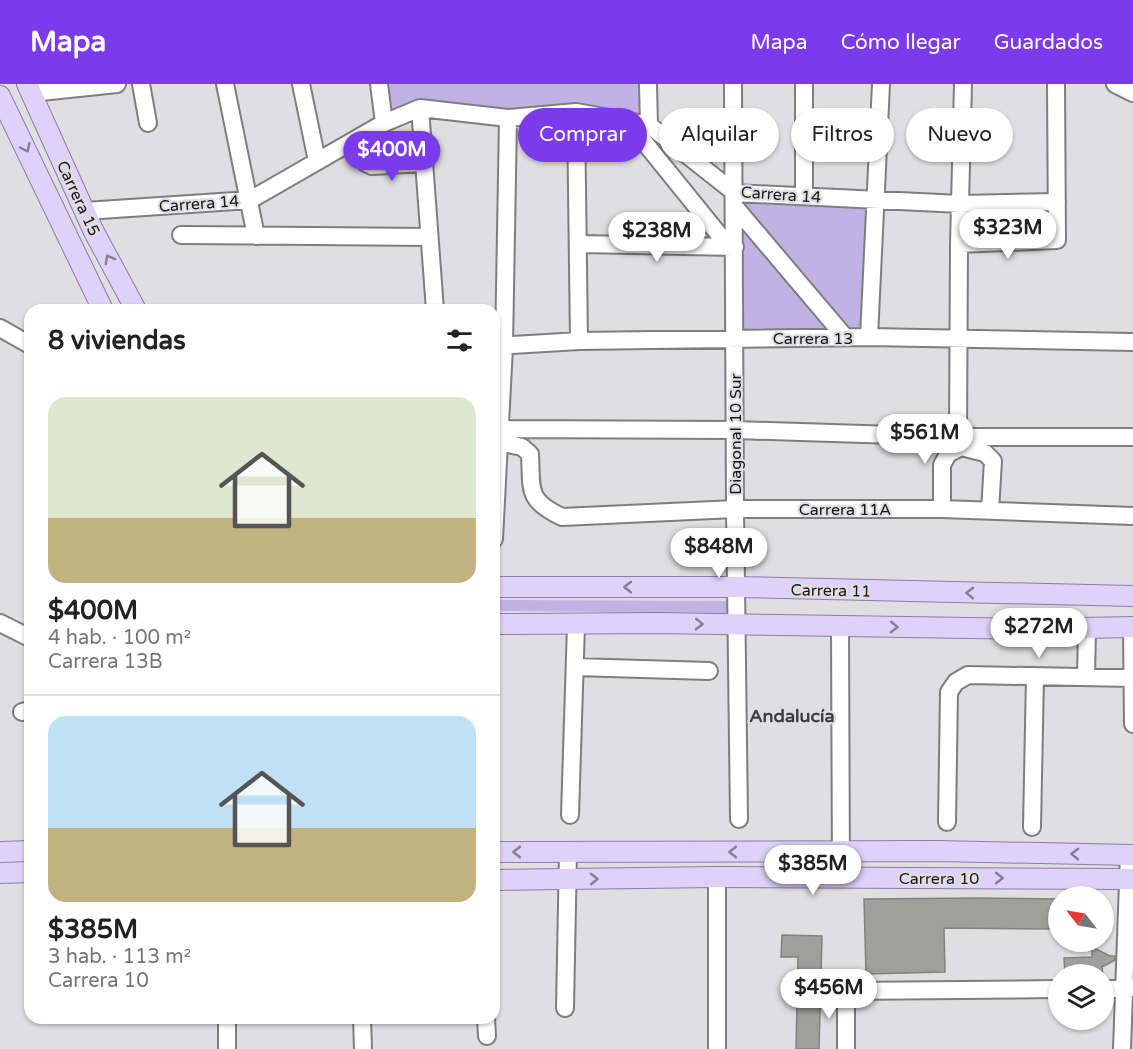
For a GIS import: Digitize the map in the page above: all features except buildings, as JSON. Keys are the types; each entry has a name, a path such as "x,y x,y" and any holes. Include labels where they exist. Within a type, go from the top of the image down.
{"main road":[{"name":"Carrera 15","path":"29,89 85,211 133,304"},
{"name":"Carrera 15","path":"0,96 7,124 100,304"},
{"name":"Carrera 11","path":"500,587 736,587 1133,596"},
{"path":"500,624 1133,627"},
{"path":"0,852 24,851"},
{"name":"Carrera 10","path":"500,852 841,851 1131,855"},
{"path":"0,873 24,872"},
{"name":"Carrera 10","path":"500,880 717,877 1130,879"}],"street":[{"path":"29,89 117,84"},
{"path":"141,84 148,123"},
{"path":"225,84 256,236"},
{"path":"301,84 317,161"},
{"path":"379,84 384,123"},
{"path":"648,84 649,125"},
{"name":"Diagonal 10 Sur","path":"733,84 735,200 732,247 735,338 739,819"},
{"path":"804,84 804,196"},
{"path":"869,337 881,84"},
{"path":"942,510 942,465 959,442 959,244 963,84"},
{"path":"959,244 1057,240 1056,84"},
{"path":"1114,84 1133,93"},
{"path":"420,108 434,304"},
{"name":"Carrera 14","path":"85,211 250,200 384,123 420,108 508,118 518,117"},
{"path":"500,322 508,118"},
{"name":"Carrera 14","path":"649,125 735,200 804,196 960,204 1057,202"},
{"path":"360,137 366,163 372,166 423,163"},
{"path":"647,145 732,247"},
{"path":"578,162 580,244 579,341"},
{"path":"735,200 845,337"},
{"path":"181,235 428,237"},
{"path":"580,244 732,247"},
{"path":"0,328 24,342"},
{"name":"Carrera 13","path":"500,347 579,341 845,337 1133,342"},
{"path":"500,433 736,430 959,442 1133,437"},
{"name":"Carrera 11A","path":"500,435 530,454 532,494 543,508 562,517 735,509 942,510 1133,516"},
{"path":"959,442 985,453 993,460 990,511"},
{"path":"0,623 24,635"},
{"path":"570,815 576,625"},
{"path":"840,626 841,877"},
{"path":"1133,627 1133,724"},
{"path":"1086,677 1087,628"},
{"path":"574,667 709,671"},
{"path":"947,822 949,692 956,682 968,675 1132,678"},
{"path":"1032,827 1035,676"},
{"path":"566,1008 568,852"},
{"path":"1122,1049 1129,988 1131,855"},
{"path":"717,877 717,1049"},
{"path":"846,1049 846,991 1048,989"},
{"path":"227,1024 227,1049"},
{"path":"362,1024 363,1049"},
{"path":"486,1024 487,1036"}],"shaded area":[{"path":"379,84 648,84 649,125 647,125 647,108 518,108 518,115 420,108 384,123"},
{"path":"744,201 869,204 864,331 740,334 739,253"},
{"path":"500,600 728,601 728,613 500,611"}],"district":[{"name":"Andalucía","path":"792,716"}]}
